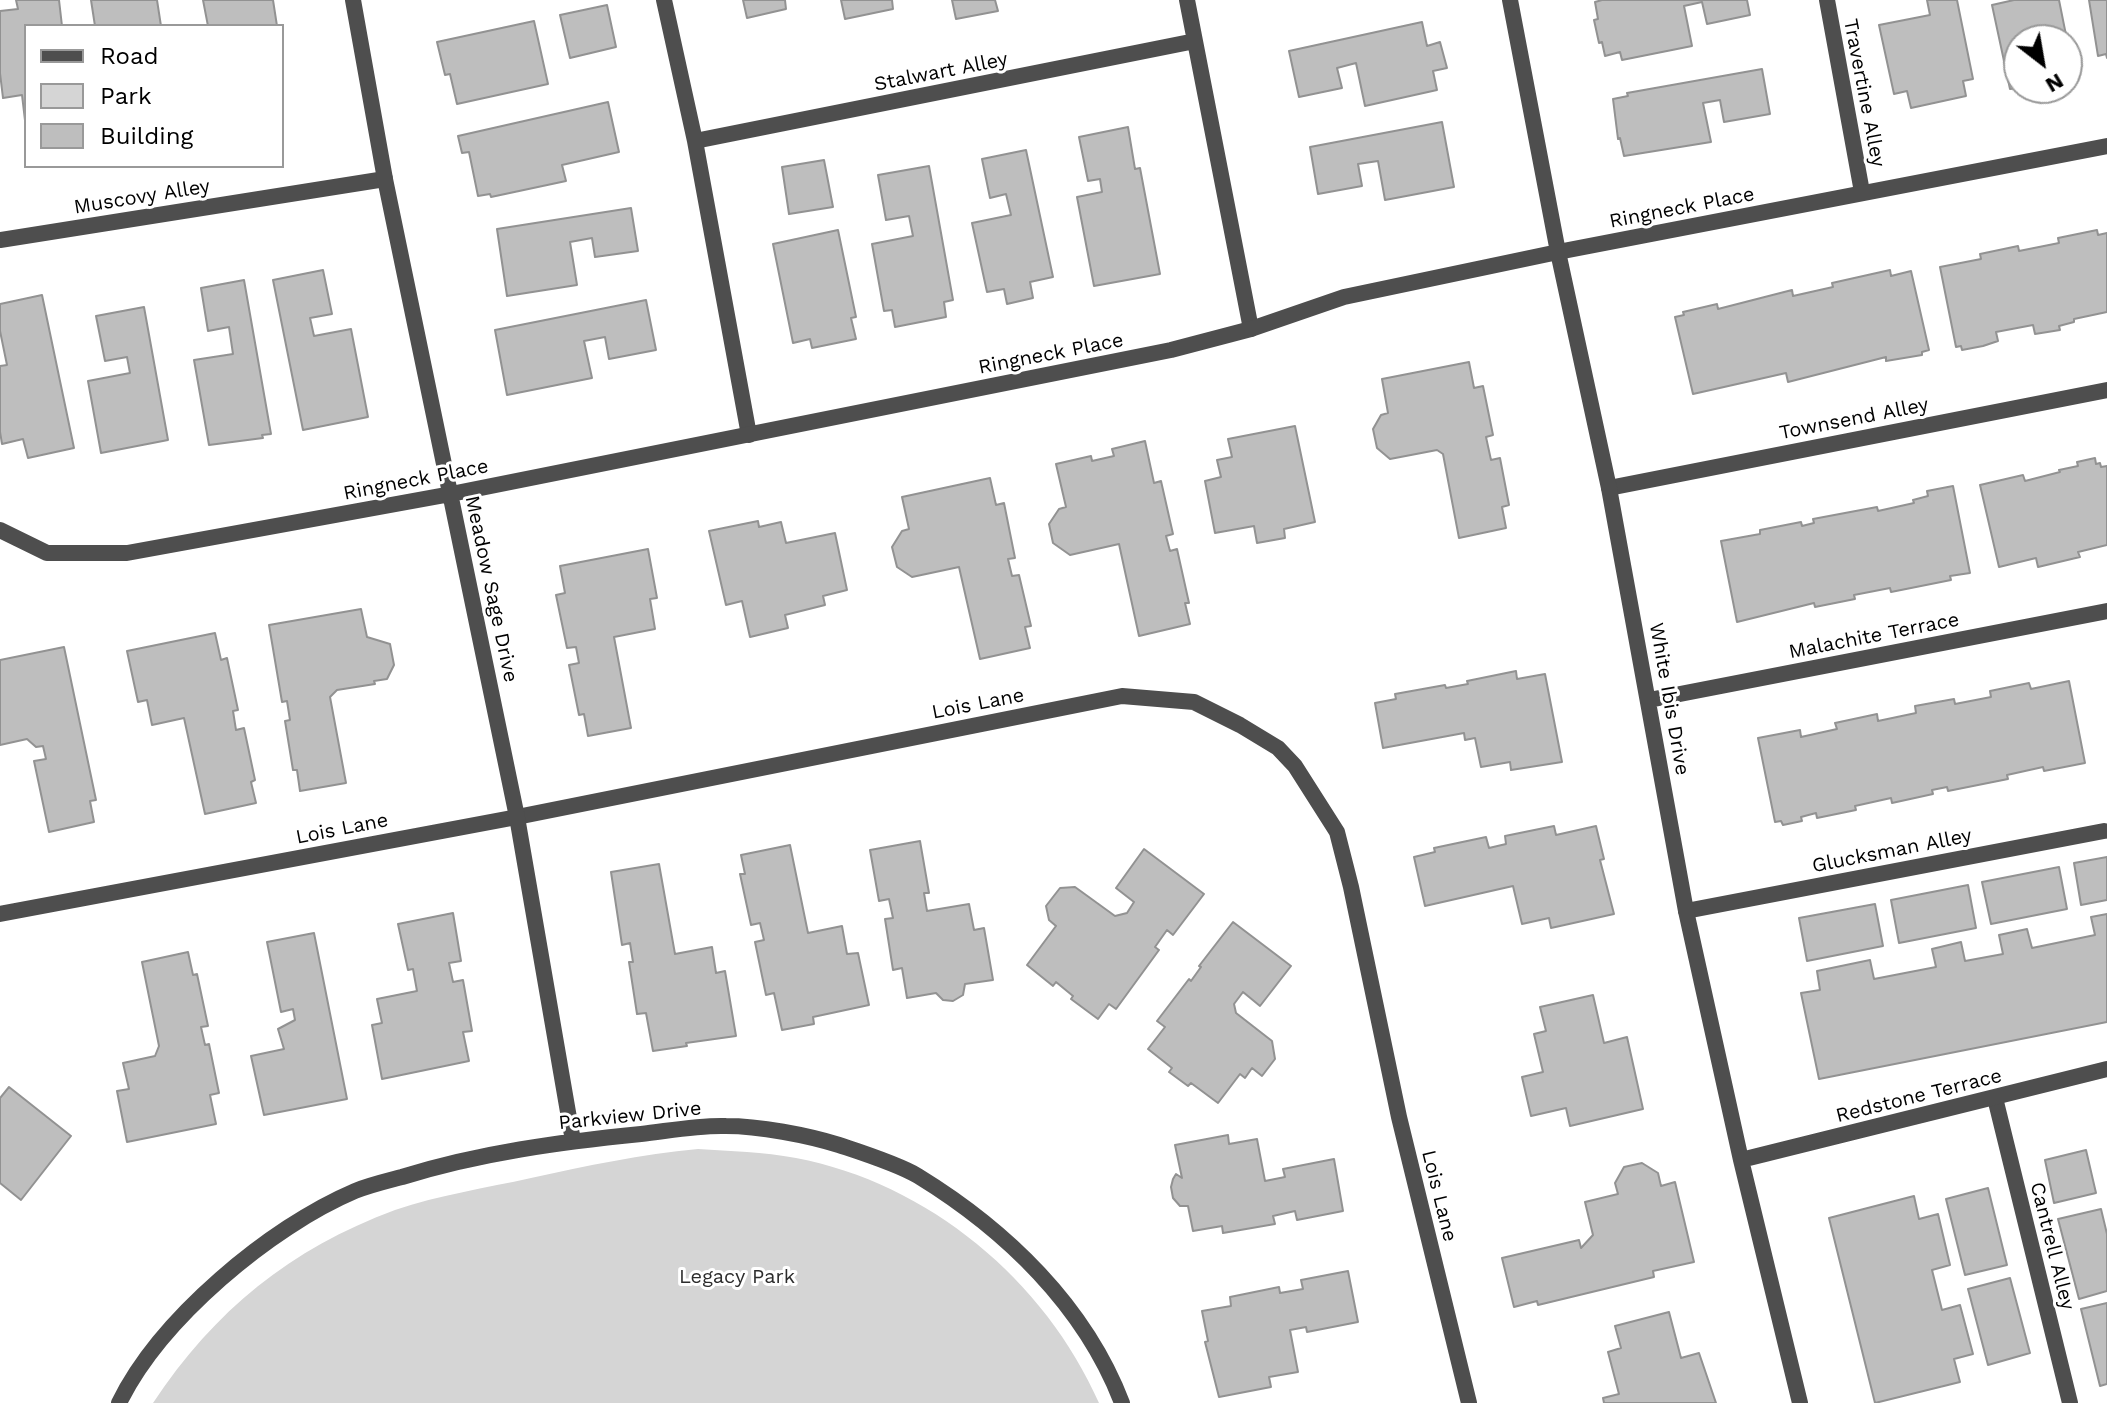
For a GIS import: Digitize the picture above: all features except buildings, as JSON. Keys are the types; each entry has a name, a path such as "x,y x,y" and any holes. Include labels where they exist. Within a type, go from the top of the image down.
{"street":[{"name":"Meadow Sage Drive","path":"353,0 385,179 517,817 573,1141"},
{"path":"664,0 695,141 749,435"},
{"path":"1187,0 1251,329"},
{"name":"White Ibis Drive","path":"1510,0 1558,252 1609,488 1686,911 1741,1160 1800,1403"},
{"name":"Travertine Alley","path":"1827,0 1862,192"},
{"name":"Stalwart Alley","path":"695,141 1195,41"},
{"name":"Ringneck Place","path":"0,530 47,553 127,553 451,494 1171,350 1251,329 1344,297 1558,252 2107,146"},
{"name":"Muscovy Alley","path":"0,240 385,179"},
{"name":"Townsend Alley","path":"1609,488 2107,390"},
{"name":"Malachite Terrace","path":"1649,700 2107,611"},
{"name":"Lois Lane","path":"0,914 517,817 1122,696 1194,702 1278,748 1295,766 1337,832 1399,1117 1469,1403"},
{"name":"Glucksman Alley","path":"1686,911 2104,831"},
{"name":"Redstone Terrace","path":"1741,1160 2107,1069"},
{"name":"Cantrell Alley","path":"1995,1098 2070,1403"},
{"name":"Parkview Drive","path":"119,1403 161,1340 210,1287 285,1229 355,1191 443,1164 573,1141 725,1126 772,1131 838,1145 917,1175 995,1232 1063,1298 1098,1349 1122,1403"}],"green space":[{"name":"Legacy Park","path":"698,1149 784,1156 845,1171 891,1190 936,1214 977,1244 1014,1278 1047,1316 1076,1358 1099,1403 153,1403 202,1339 229,1311 289,1264 357,1226 395,1210 446,1196 614,1161"}]}
